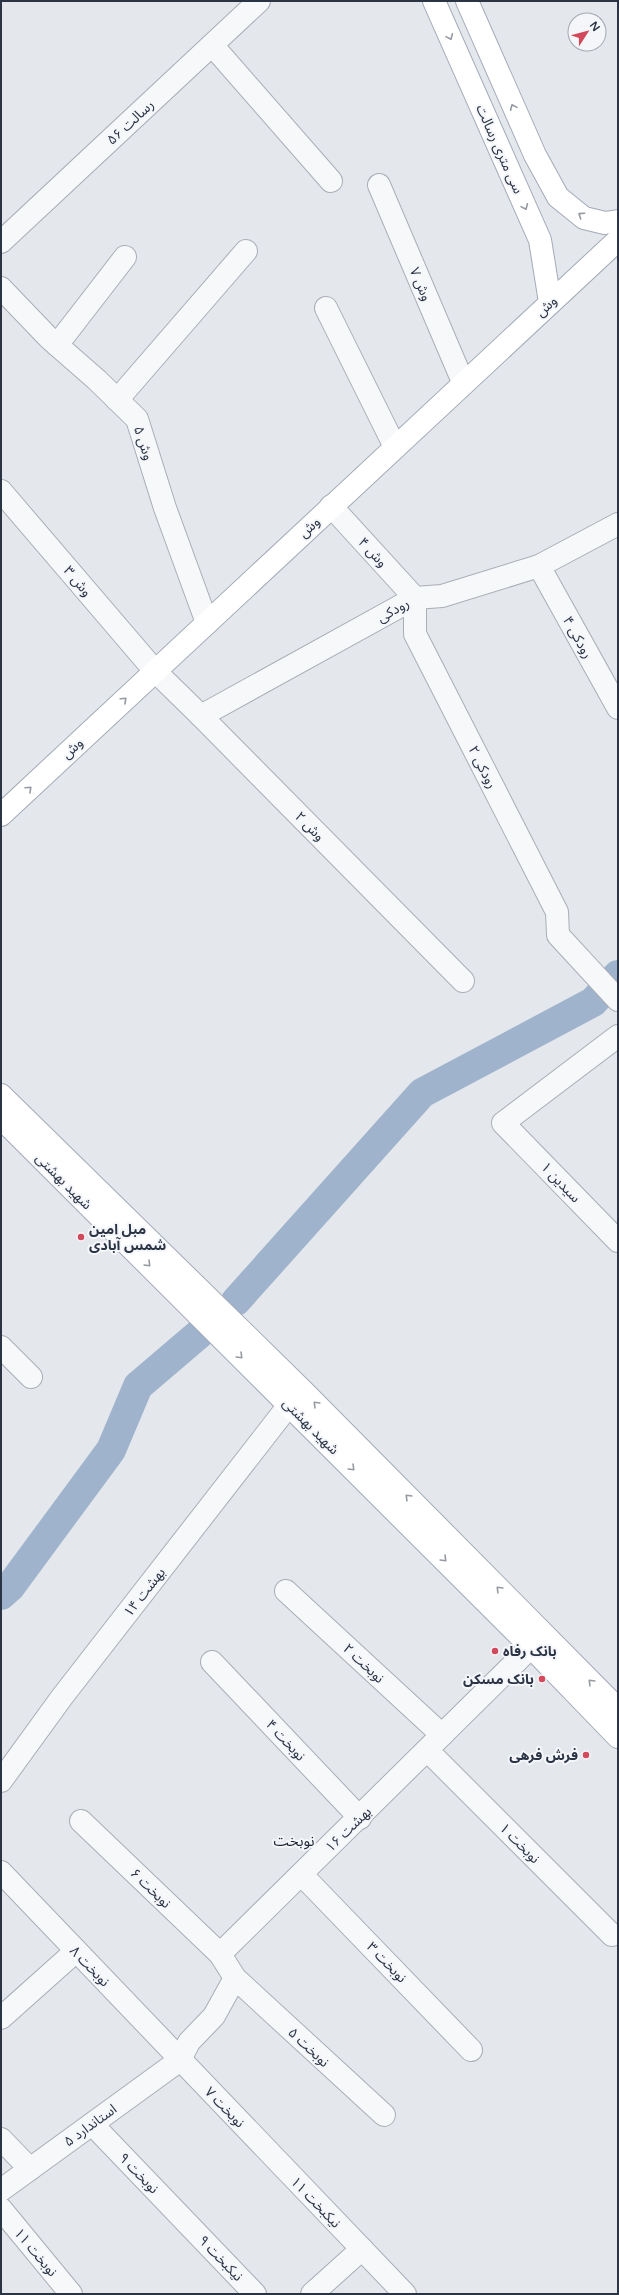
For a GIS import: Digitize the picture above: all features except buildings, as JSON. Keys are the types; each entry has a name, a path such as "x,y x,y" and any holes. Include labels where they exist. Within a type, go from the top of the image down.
{"main road":[{"name":"سی متری رسالت","path":"434,1 540,240 550,302"},
{"name":"سی متری رسالت","path":"467,1 534,156 558,197 584,218 605,223 618,221"},
{"path":"462,64 490,54"},
{"name":"وش","path":"1,815 463,382 618,240"},
{"name":"شهید بهشتی","path":"1,1095 304,1392 618,1709"},
{"name":"شهید بهشتی","path":"1,1118 532,1647 618,1737"}],"street":[{"name":"۵۶ رسالت","path":"1,242 259,1"},
{"path":"212,45 331,181"},
{"name":"وش ۷","path":"379,185 463,382"},
{"path":"117,400 246,251"},
{"path":"57,344 125,257"},
{"name":"وش ۵","path":"1,288 57,344 137,419 165,508 207,623"},
{"path":"326,308 395,446"},
{"name":"وش ۳","path":"1,491 155,671"},
{"name":"وش ۴","path":"331,506 415,598"},
{"name":"رودکی","path":"201,716 415,598 442,596 539,566 618,524"},
{"name":"رودکی ۴","path":"539,566 618,708"},
{"name":"رودکی ۲","path":"415,598 415,634 557,912 558,935 618,1000"},
{"name":"وش ۲","path":"155,671 463,981"},
{"name":"سیدین ۱","path":"618,1036 503,1123 618,1241"},
{"path":"1,1347 31,1377"},
{"name":"بهشت ۱۴","path":"1,1781 62,1697 289,1405"},
{"name":"۲ نوبخت","path":"286,1591 435,1743"},
{"name":"۱۶ بهشت","path":"220,1954 360,1818 532,1647"},
{"name":"۴ نوبخت","path":"212,1662 360,1818"},
{"name":"۱ نوبخت","path":"435,1743 612,1935"},
{"name":"نوبخت ۶","path":"81,1821 220,1954"},
{"name":"۸ نوبخت","path":"1,1872 180,2060"},
{"name":"۳ نوبخت","path":"302,1875 471,2050"},
{"path":"1,2018 76,1951"},
{"path":"180,2060 189,2042 214,2016 234,1978 220,1954"},
{"name":"۵ نوبخت","path":"234,1978 384,2116"},
{"name":"۵ استاندارد","path":"1,2190 180,2060"},
{"name":"۷ نوبخت","path":"180,2060 271,2154"},
{"name":"۹ نوبخت","path":"92,2124 187,2223"},
{"path":"1,2139 30,2169"},
{"name":"۱۱ نیکبخت","path":"271,2154 405,2294"},
{"name":"۱۱ نوبخت","path":"1,2209 71,2294"},
{"name":"۹ نیکبخت","path":"187,2223 255,2294"},
{"path":"312,2294 362,2249"}],"waterway":[{"path":"236,1301 422,1093 593,1002 618,975"},
{"path":"1,1595 10,1587 111,1450 138,1386 199,1334"}],"place":[{"name":"مبل امین شمس آبادی","path":"81,1237"},
{"name":"بانک رفاه","path":"495,1651"},
{"name":"بانک مسکن","path":"542,1679"},
{"name":"فرش فرهی","path":"586,1755"}],"district":[{"name":"نوبخت","path":"294,1841"}]}
